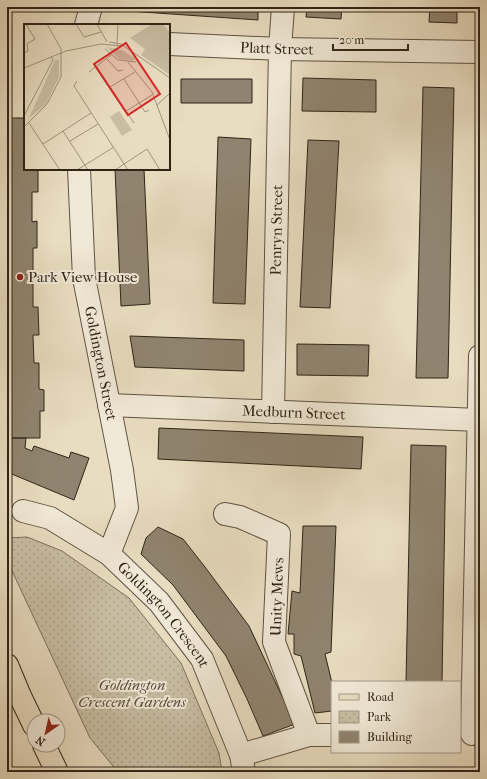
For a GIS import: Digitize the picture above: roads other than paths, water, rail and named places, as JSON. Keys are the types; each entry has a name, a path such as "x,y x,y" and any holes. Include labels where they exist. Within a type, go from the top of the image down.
{"main road":[{"path":"7,665 28,713"},
{"path":"48,753 57,772"}],"street":[{"path":"86,24 91,7"},
{"name":"Penryn Street","path":"273,412 280,48 283,7"},
{"name":"Platt Street","path":"170,44 480,52"},
{"name":"Goldington Street","path":"78,170 84,278 122,470 127,508 109,554"},
{"path":"471,734 480,356"},
{"name":"Medburn Street","path":"109,405 479,420"},
{"name":"Goldington Crescent","path":"23,511 50,518 109,554 159,602 202,660 242,763"},
{"name":"Unity Mews","path":"226,514 240,517 279,534 274,642 309,735"},
{"path":"242,763 309,735 331,735"}],"place":[{"name":"Park View House","path":"20,277"}],"park label":[{"name":"Goldington Crescent Gardens","path":"132,694"}]}
